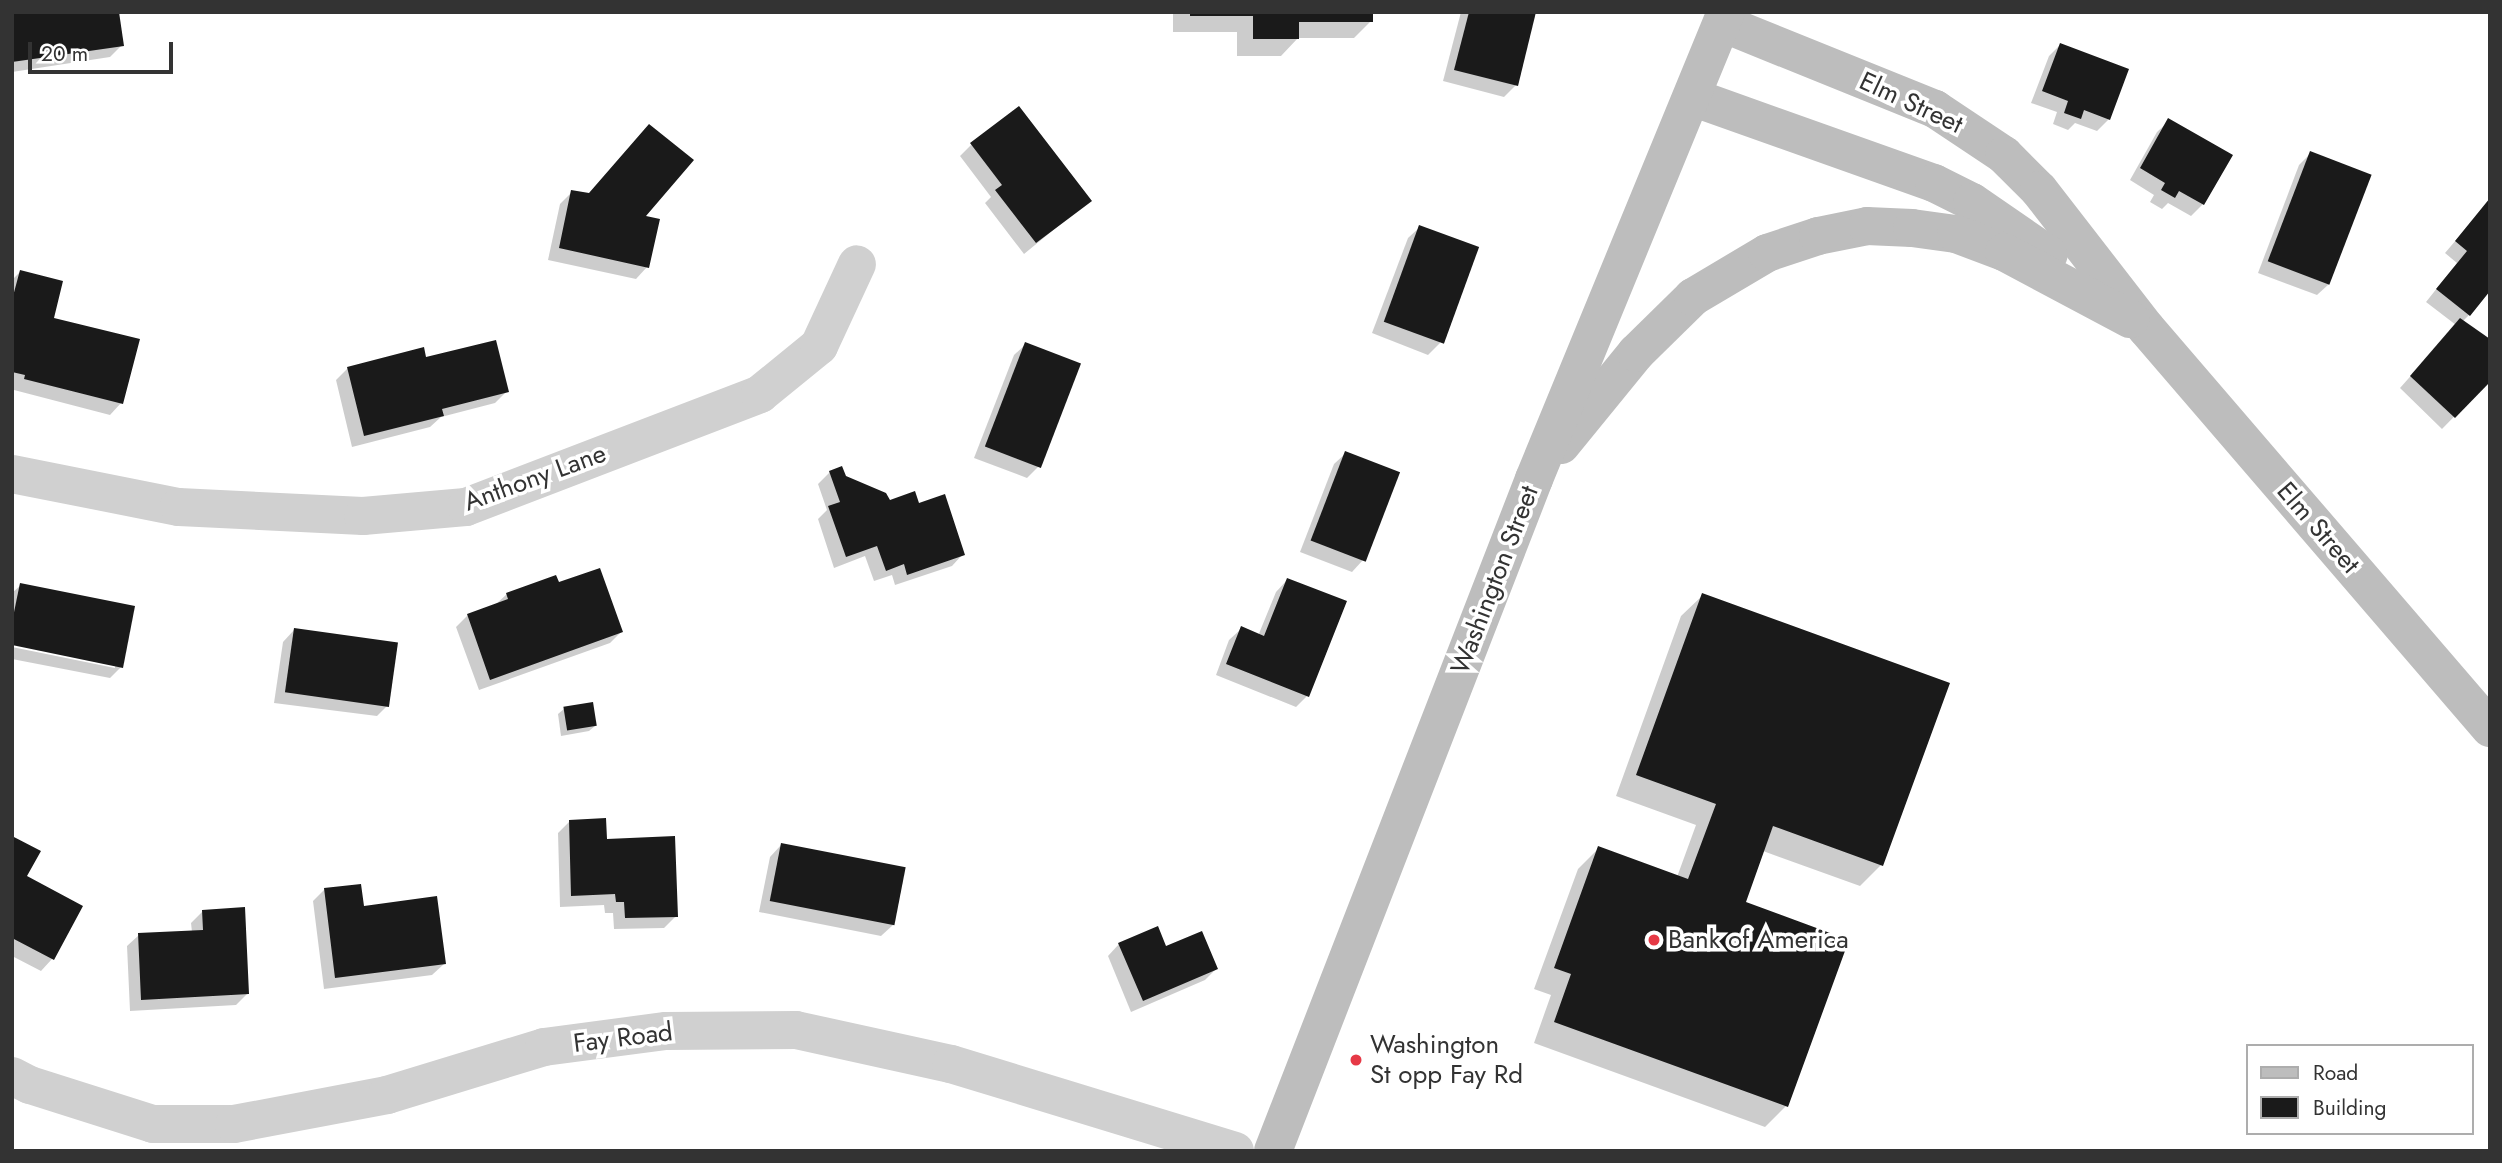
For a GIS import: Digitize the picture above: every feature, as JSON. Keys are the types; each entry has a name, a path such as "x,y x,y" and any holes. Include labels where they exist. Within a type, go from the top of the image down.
{"main road":[{"name":"Washington Street","path":"1273,1151 1534,479 1724,18"},
{"name":"Elm Street","path":"1724,18 1935,110 2004,155 2039,190 2146,328 2490,728"},
{"name":"Elm Street","path":"1692,97 1895,167 1972,202 2146,328"},
{"path":"1534,479 1636,353 1693,297 1768,253 1818,236 1867,226 1956,234 2004,252 2055,277 2146,328"}],"street":[{"name":"Anthony Lane","path":"12,474 179,507 363,516 466,507 760,394 819,346 857,264"},
{"name":"Fay Road","path":"12,1076 30,1085 153,1124 234,1124 387,1095 544,1047 666,1031 796,1030 951,1064 1235,1151"}],"building":[{"path":"12,12 119,12 124,46 12,62"},
{"path":"1190,12 1373,12 1373,22 1299,22 1299,39 1253,39 1253,16 1190,16"},
{"path":"1469,12 1536,12 1518,86 1454,70"},
{"path":"2060,43 2129,69 2110,120 2084,110 2081,119 2064,113 2068,101 2042,91"},
{"path":"1019,106 1092,201 1036,243 995,190 1002,185 970,143"},
{"path":"2168,118 2233,155 2204,205 2179,191 2175,198 2161,190 2165,183 2140,168"},
{"path":"649,124 694,160 646,216 660,219 649,268 559,248 571,190 589,193"},
{"path":"2310,151 2372,175 2329,285 2268,261"},
{"path":"2490,198 2490,291 2470,316 2436,289 2467,251 2455,241"},
{"path":"1419,225 1479,247 1444,344 1384,322"},
{"path":"20,270 63,281 54,318 140,339 123,404 24,379 25,375 12,372 12,300"},
{"path":"2460,318 2490,339 2490,382 2455,418 2410,376"},
{"path":"496,340 509,392 442,409 444,416 364,436 347,367 424,347 426,357"},
{"path":"1025,342 1081,364 1041,468 985,447"},
{"path":"1345,451 1400,472 1366,562 1311,541"},
{"path":"842,466 846,476 886,493 890,500 915,491 919,503 945,494 965,555 907,575 904,564 886,571 877,546 846,557 828,506 840,502 829,471"},
{"path":"600,568 623,632 490,680 467,614 508,599 506,593 556,575 559,582"},
{"path":"1287,578 1347,601 1309,697 1226,664 1241,626 1264,636"},
{"path":"20,583 135,606 123,668 12,645 12,622"},
{"path":"1702,593 1950,683 1883,866 1773,826 1746,902 1849,940 1788,1107 1554,1022 1571,974 1554,968 1598,846 1688,879 1716,804 1636,775"},
{"path":"294,628 398,643 389,707 285,692"},
{"path":"593,702 597,726 567,730 563,707"},
{"path":"606,818 607,839 675,836 678,917 625,918 624,902 616,902 615,894 571,896 569,820"},
{"path":"12,836 41,851 27,876 83,906 54,960 12,938"},
{"path":"781,843 906,867 894,925 770,901"},
{"path":"361,884 364,906 437,896 446,964 335,978 324,888"},
{"path":"245,907 249,994 141,1000 138,933 203,930 202,910"},
{"path":"1158,926 1166,946 1202,931 1218,969 1143,1001 1118,943"}],"place":[{"name":"Bank of America","path":"1654,940"},
{"name":"Washington St opp Fay Rd","path":"1356,1060"}]}
